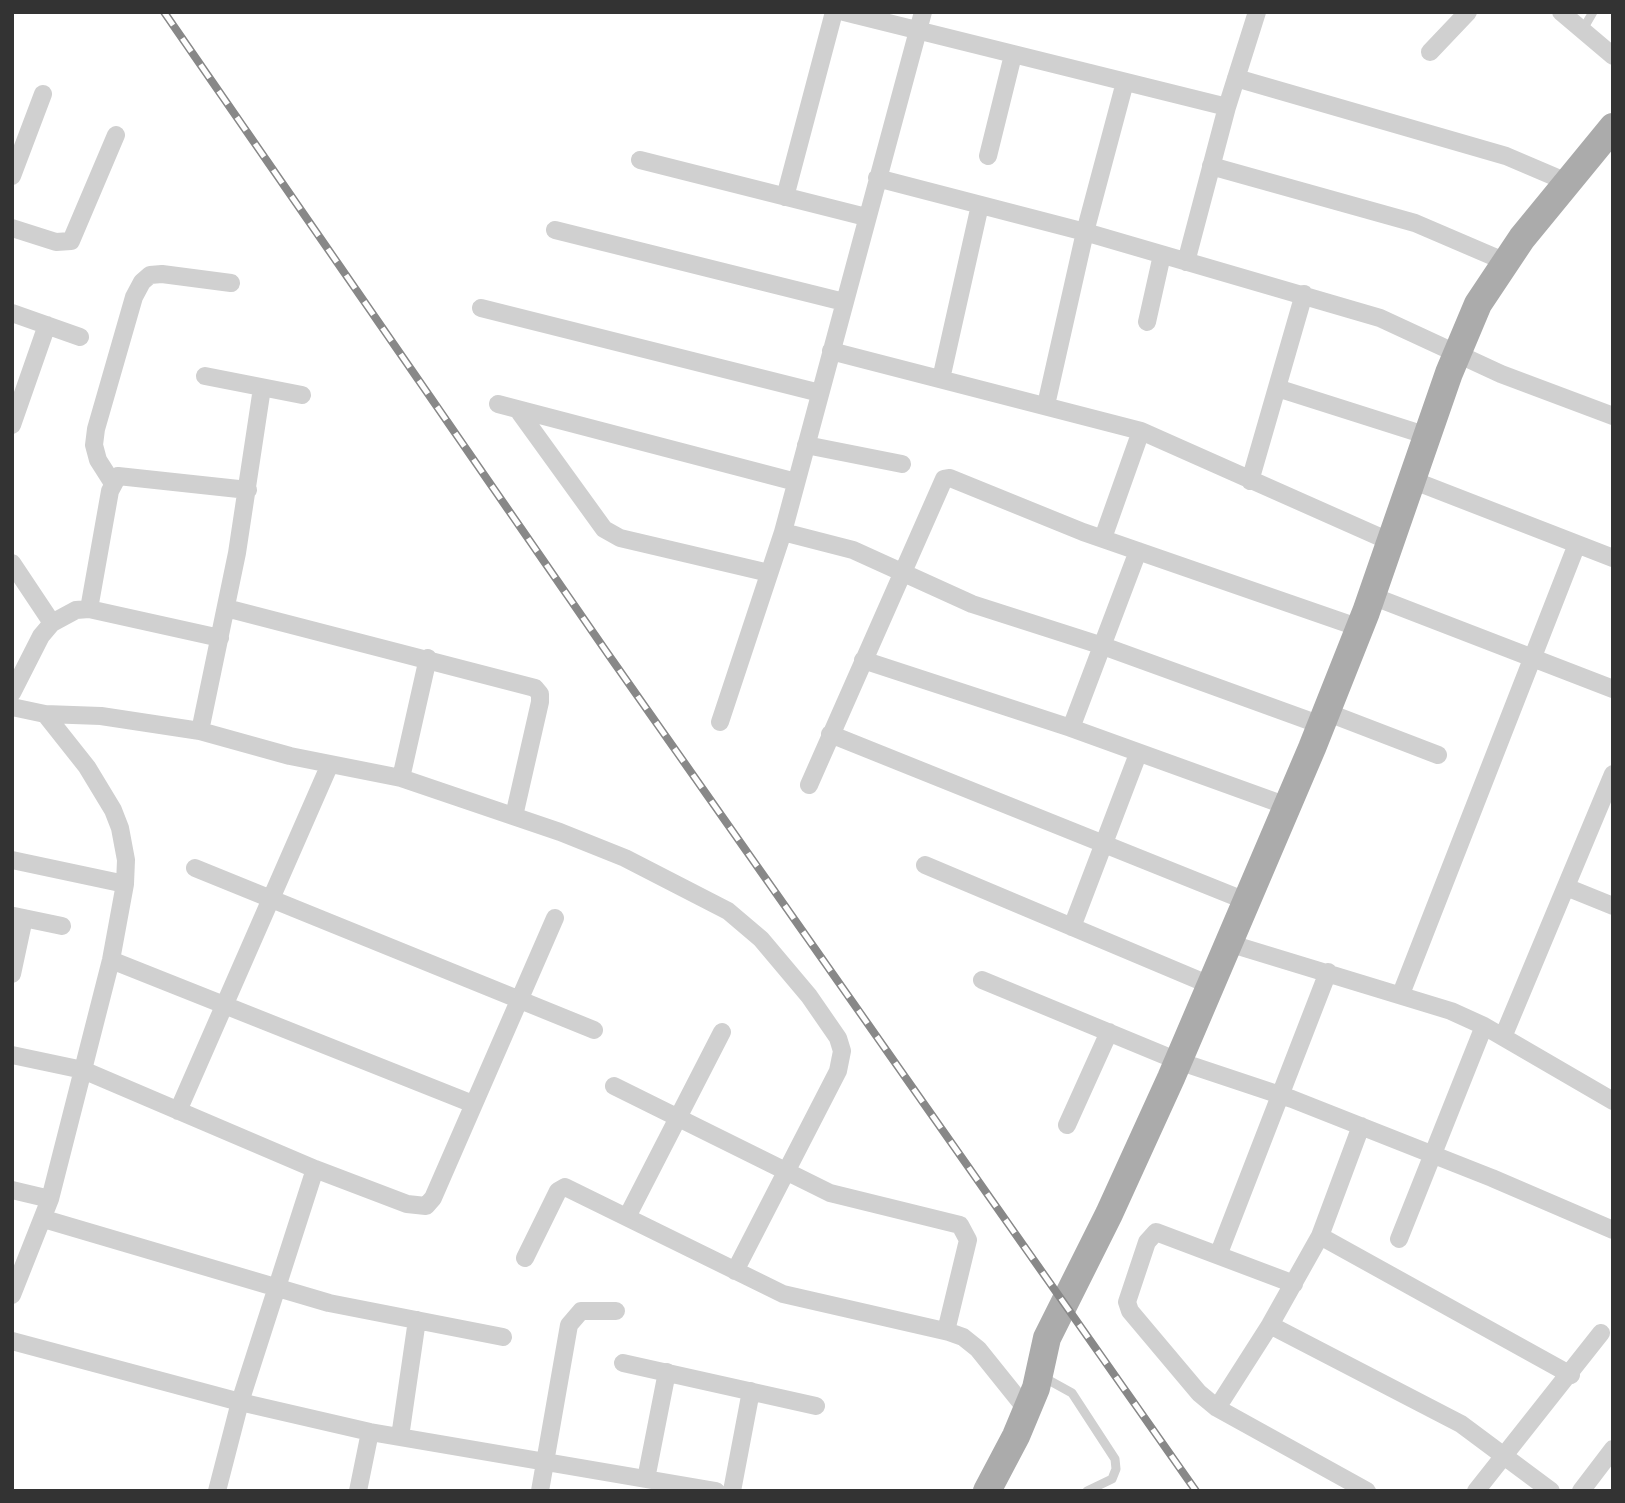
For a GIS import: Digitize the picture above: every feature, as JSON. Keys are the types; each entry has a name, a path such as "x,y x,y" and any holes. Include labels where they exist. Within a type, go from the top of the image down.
{"main road":[{"path":"987,1491 1027,1410 1039,1375 1046,1338 1109,1214 1178,1061 1324,718 1372,596 1457,353 1478,304 1506,262 1567,182 1613,127"}],"street":[{"path":"785,197 834,12"},
{"path":"844,12 1227,107"},
{"path":"720,722 783,532 923,12"},
{"path":"1186,262 1227,107 1257,12"},
{"path":"1430,52 1468,12"},
{"path":"1561,12 1613,56"},
{"path":"988,156 1013,55"},
{"path":"1236,78 1506,156 1567,182"},
{"path":"1046,405 1085,232 1125,82"},
{"path":"12,176 19,139 43,94"},
{"path":"12,228 56,242 71,241 116,135"},
{"path":"640,160 866,218"},
{"path":"1211,166 1415,223 1506,262"},
{"path":"877,178 1085,232 1380,318 1500,374 1613,416"},
{"path":"941,379 980,205"},
{"path":"555,230 844,302"},
{"path":"1147,322 1162,254"},
{"path":"112,482 98,460 94,445 96,429 134,297 142,282 150,275 162,274 231,283"},
{"path":"1250,481 1304,294"},
{"path":"481,308 820,393"},
{"path":"12,313 80,337"},
{"path":"12,425 47,325"},
{"path":"831,351 1141,431 1391,542"},
{"path":"205,376 302,395"},
{"path":"200,731 248,490 262,388"},
{"path":"1277,388 1428,436"},
{"path":"498,404 796,482"},
{"path":"518,410 604,529 620,537 769,573"},
{"path":"1102,538 1141,431"},
{"path":"806,445 902,464"},
{"path":"89,609 112,482 118,476 248,490"},
{"path":"809,785 944,479 950,478 1102,538 1360,628"},
{"path":"1412,480 1613,558"},
{"path":"783,532 853,550 972,604 1438,755"},
{"path":"1401,994 1577,544"},
{"path":"1071,728 1138,551"},
{"path":"12,563 52,623"},
{"path":"1372,596 1613,689"},
{"path":"226,608 526,683 540,694 514,816"},
{"path":"12,693 41,636 52,623 76,610 89,609 219,638"},
{"path":"401,778 428,658"},
{"path":"863,660 1071,728 1287,806"},
{"path":"12,707 45,714 101,716 200,731 330,764 401,778 514,816 625,858 729,911 761,939 809,996 838,1038 842,1051 838,1070 735,1270"},
{"path":"12,1295 50,1199 111,960 125,884 126,860 120,828 113,810 87,768 45,714"},
{"path":"830,734 1246,901"},
{"path":"1072,927 1138,754"},
{"path":"178,1111 330,764"},
{"path":"1503,1037 1613,774"},
{"path":"12,860 125,884"},
{"path":"925,865 1210,985"},
{"path":"195,868 594,1030"},
{"path":"1566,887 1613,906"},
{"path":"12,974 18,917 62,926"},
{"path":"12,1055 83,1070 315,1169 407,1204 426,1206 433,1198 555,918"},
{"path":"1228,943 1401,994 1484,1026 1613,1101"},
{"path":"111,960 473,1104"},
{"path":"1219,1253 1328,972"},
{"path":"982,980 1178,1061 1282,1095 1613,1230"},
{"path":"1399,1239 1484,1026"},
{"path":"627,1217 722,1032"},
{"path":"1067,1125 1109,1032"},
{"path":"614,1086 830,1193 960,1225 965,1229 968,1240 946,1331"},
{"path":"1217,1408 1270,1325 1320,1236 1360,1126"},
{"path":"217,1491 240,1402 315,1169"},
{"path":"525,1258 558,1191 565,1187 783,1294 946,1331 963,1338 978,1349 1027,1410"},
{"path":"12,1190 50,1199"},
{"path":"44,1219 329,1303 503,1336"},
{"path":"1294,1284 1219,1253 1156,1232 1147,1242 1127,1302 1130,1311 1191,1386 1217,1408 1367,1491"},
{"path":"1320,1236 1571,1375"},
{"path":"540,1491 569,1325 581,1311 616,1311"},
{"path":"400,1437 417,1320"},
{"path":"1270,1325 1419,1400 1505,1454 1551,1491"},
{"path":"1476,1491 1571,1375 1601,1333"},
{"path":"12,1341 240,1402 370,1432 716,1491"},
{"path":"623,1363 816,1406"},
{"path":"646,1479 667,1372"},
{"path":"732,1491 751,1391"},
{"path":"358,1491 370,1432"},
{"path":"1581,1491 1613,1449"}],"lane":[{"path":"1583,31 1593,12"},
{"path":"1039,1375 1072,1393 1115,1459 1116,1469 1112,1479 1087,1491"}],"railway":[{"path":"164,12 608,654 1196,1491"}]}
